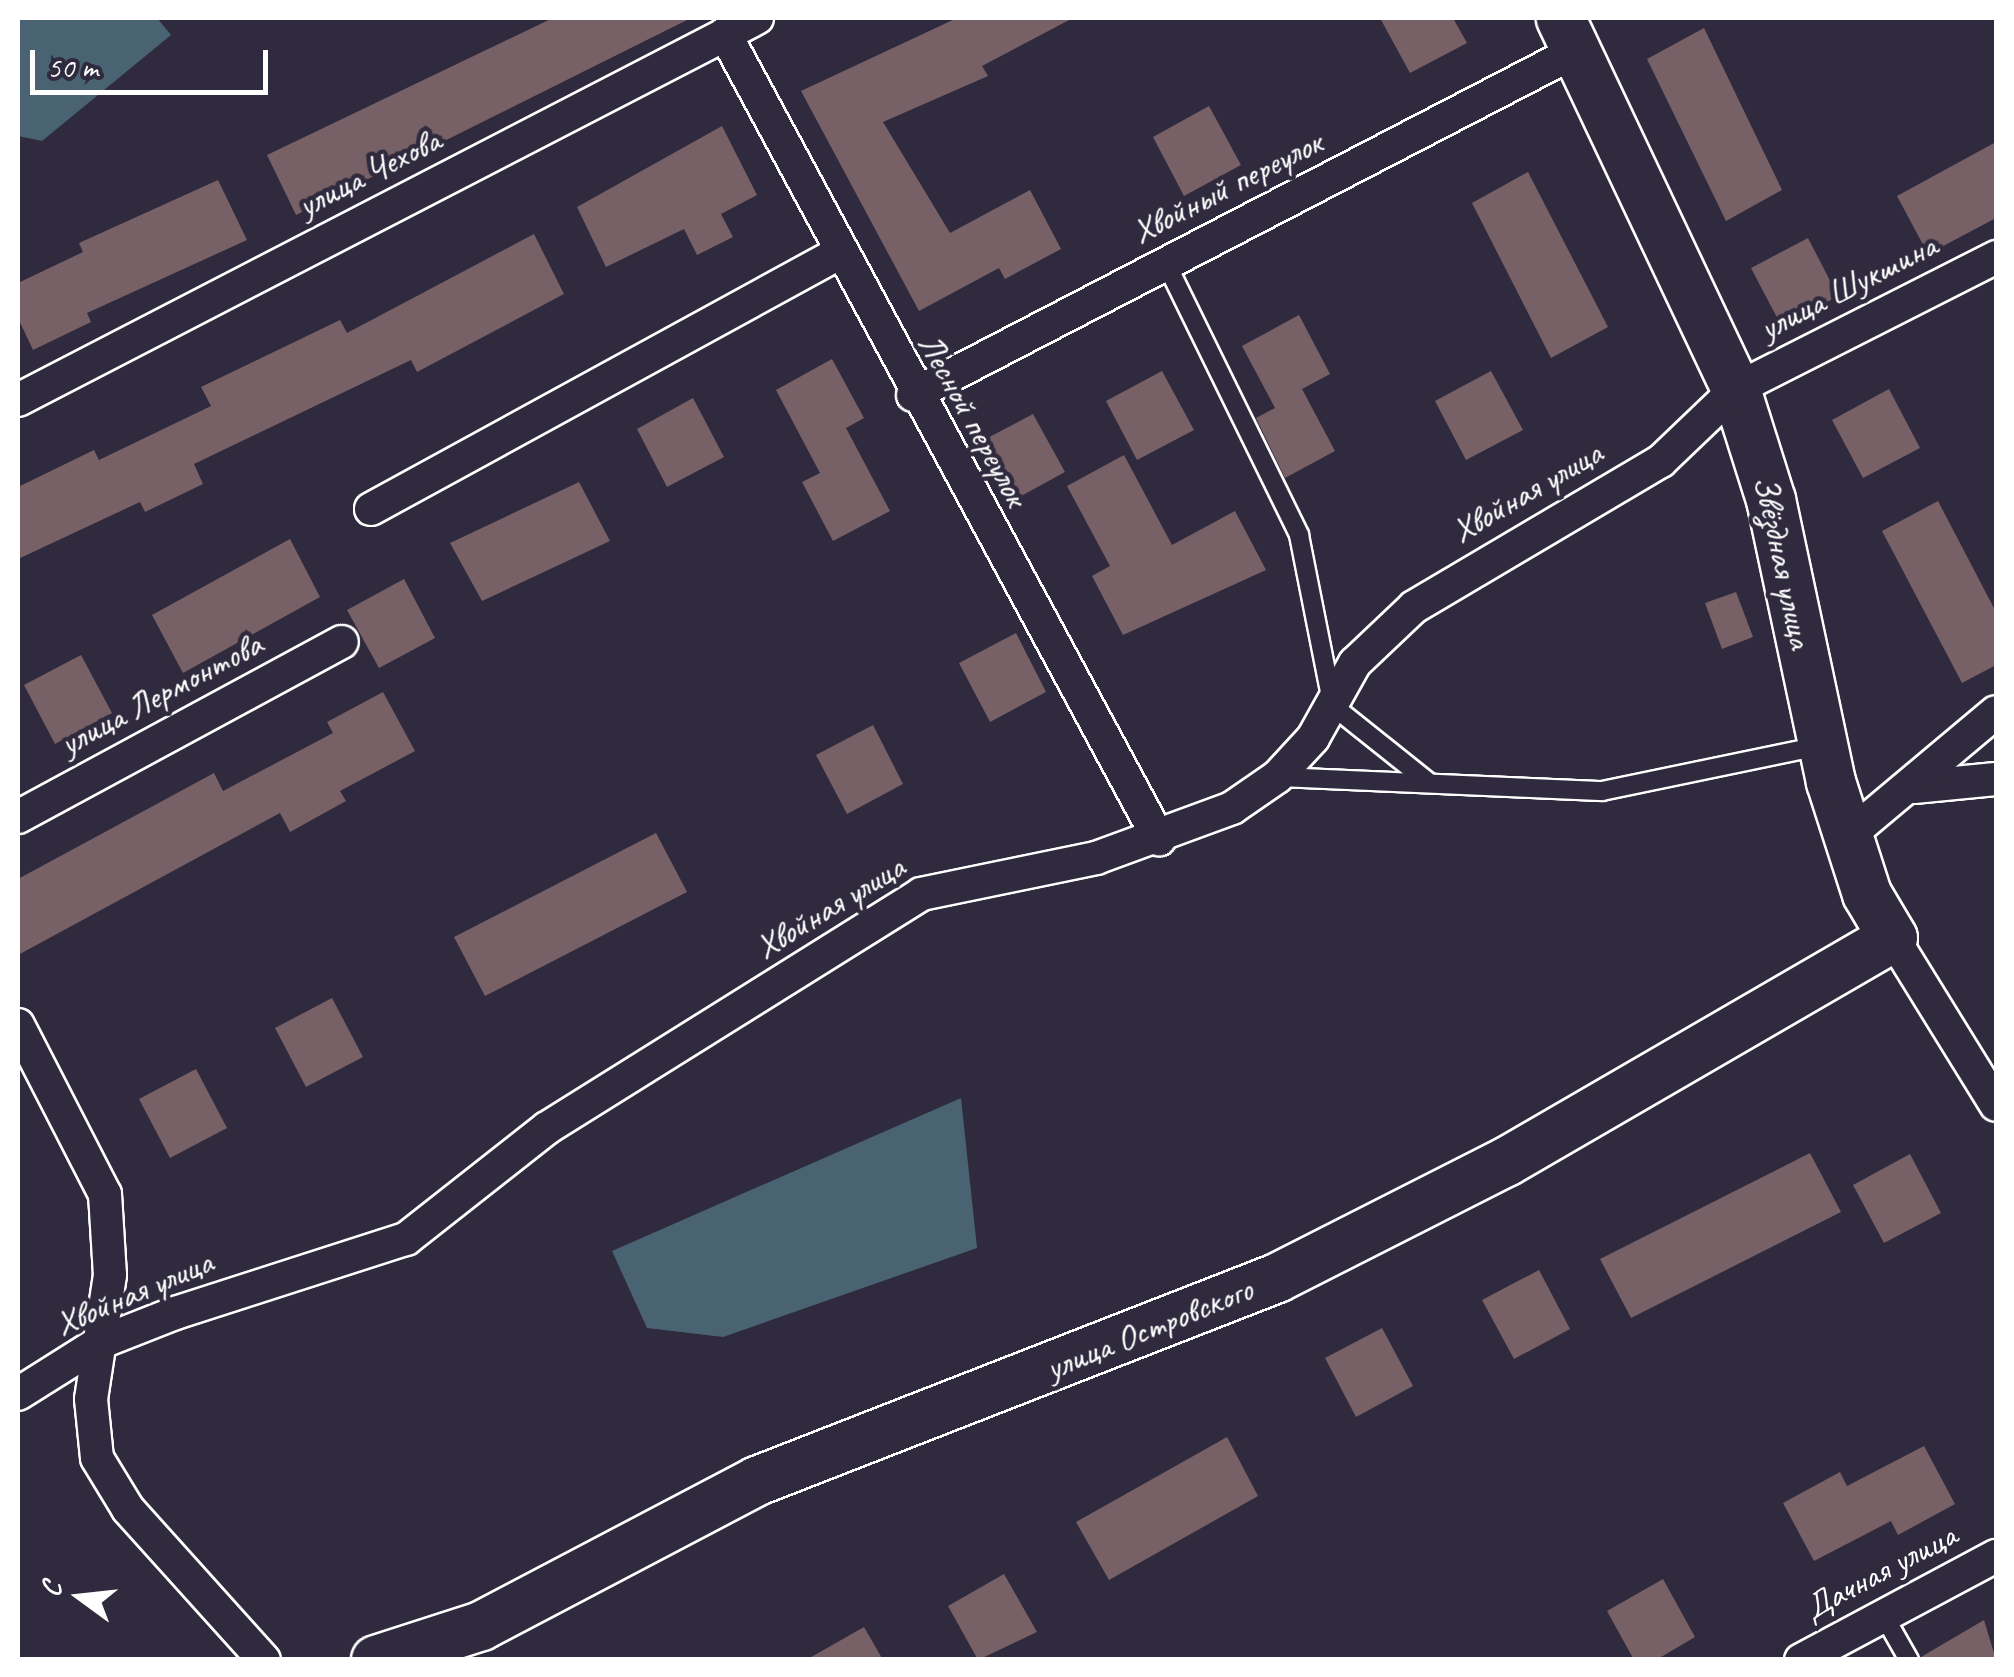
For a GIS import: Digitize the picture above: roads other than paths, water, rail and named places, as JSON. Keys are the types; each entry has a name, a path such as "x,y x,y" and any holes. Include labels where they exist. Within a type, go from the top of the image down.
{"street":[{"name":"улица Чехова","path":"18,400 757,18"},
{"name":"Хвойный переулок","path":"913,395 1166,264 1567,27"},
{"name":"Звёздная улица","path":"1567,27 1736,389 1771,500 1822,746 1846,837 1893,938 1996,1105"},
{"name":"Лесной переулок","path":"725,34 913,395 1159,839"},
{"path":"371,509 839,253"},
{"name":"улица Шукшина","path":"1736,389 1996,257"},
{"name":"Хвойная улица","path":"18,1394 99,1344 406,1239 548,1128 920,894 1159,839 1277,777 1333,706 1378,634 1516,541 1661,461 1736,389"},
{"name":"улица Лермонтова","path":"18,817 342,642"},
{"path":"1846,837 1914,787 1996,712"},
{"path":"1914,787 1996,778"},
{"name":"улица Островского","path":"376,1660 481,1626 788,1468 1276,1278 1572,1126 1893,938"},
{"path":"18,1025 105,1194 110,1275 90,1429 109,1482 264,1660"},
{"name":"Дачная улица","path":"1802,1660 1996,1556"}],"lane":[{"path":"1166,264 1298,535 1333,706 1427,780"},
{"path":"1277,777 1427,780 1602,792 1822,746"},
{"path":"1884,1616 1909,1660"}],"water":[{"path":"18,18 157,18 171,35 42,141 18,136"},
{"path":"961,1098 977,1248 723,1337 647,1328 612,1251"}]}
